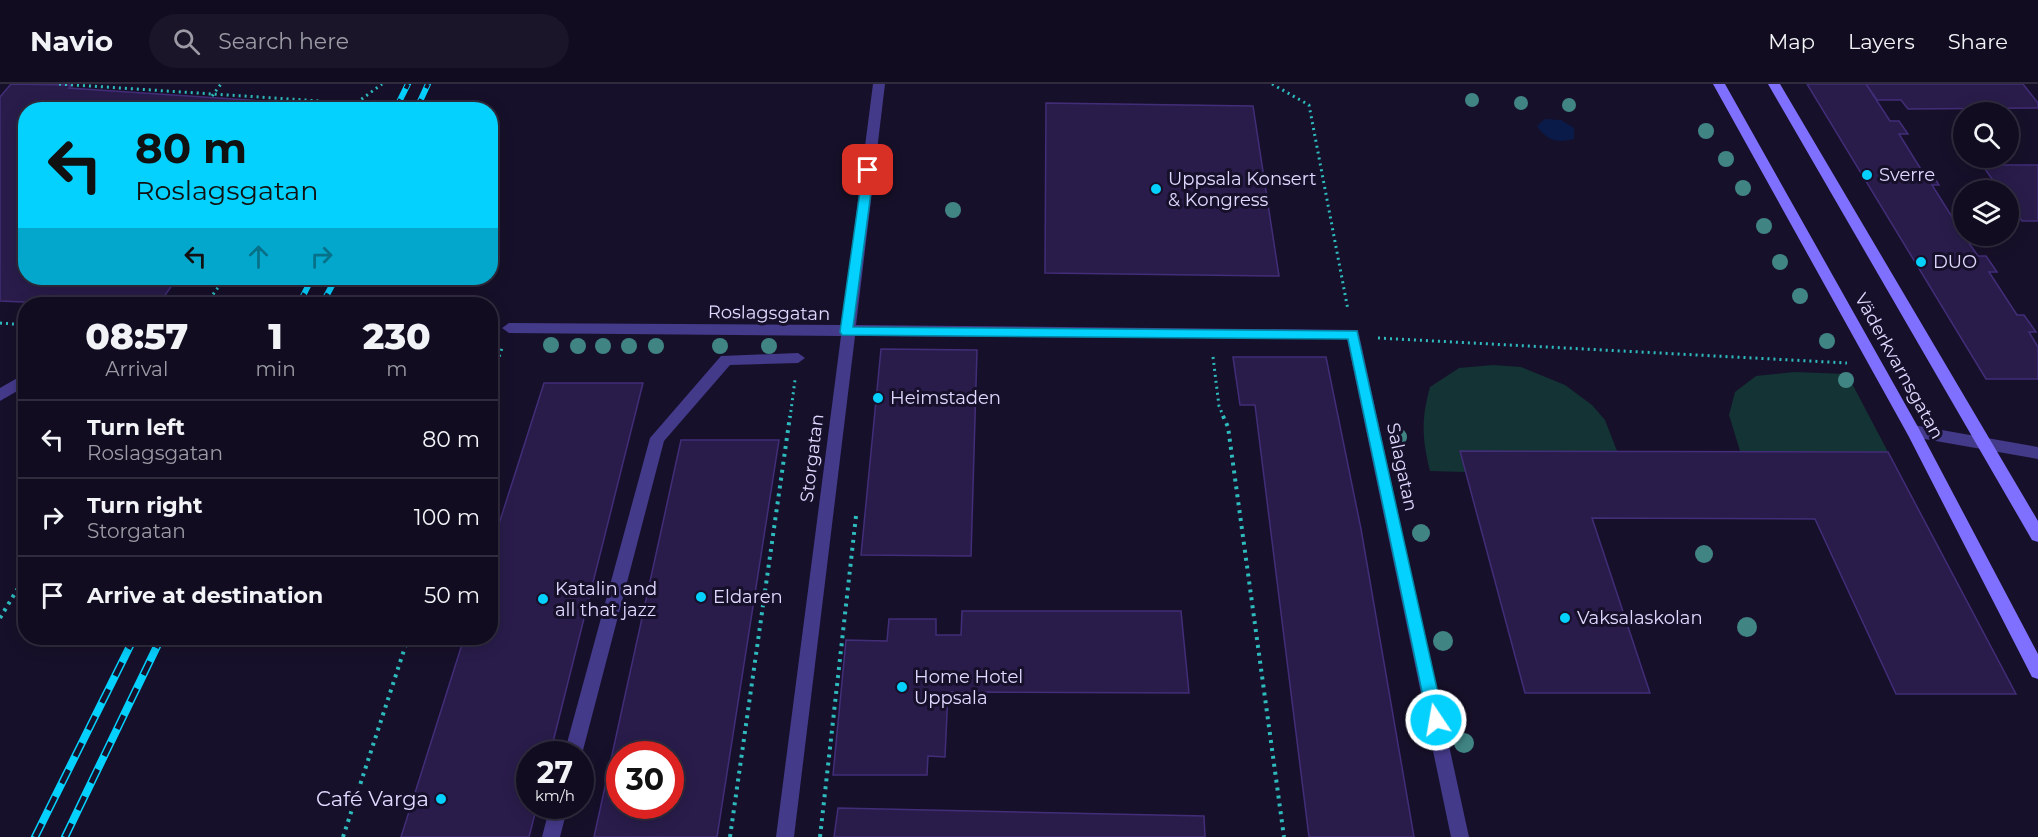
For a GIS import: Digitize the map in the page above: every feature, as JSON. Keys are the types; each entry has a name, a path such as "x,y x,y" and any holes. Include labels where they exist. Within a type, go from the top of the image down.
{"main road":[{"name":"Väderkvarnsgatan","path":"1719,84 1913,431 2038,671"},
{"name":"Väderkvarnsgatan","path":"1774,84 2038,536"}],"street":[{"name":"Storgatan","path":"785,837 846,332 879,84"},
{"name":"Roslagsgatan","path":"509,328 1211,335 1353,334"},
{"name":"Salagatan","path":"1353,334 1460,837"},
{"path":"576,741 657,438 726,360 798,358"},
{"path":"0,395 18,383"},
{"path":"1913,431 2038,453"},
{"path":"551,837 556,819"}],"path":[{"path":"59,84 75,87 322,102"},
{"path":"212,96 221,84"},
{"path":"358,102 382,84"},
{"path":"1272,84 1309,105 1353,334 1404,341 1876,364"},
{"path":"0,322 18,324"},
{"path":"498,361 509,328"},
{"path":"1211,335 1219,406 1228,427 1284,837"},
{"path":"730,837 798,358"},
{"path":"820,837 856,516"},
{"path":"0,618 18,588"},
{"path":"0,608 6,608"},
{"path":"343,837 406,645"}],"green space":[{"path":"1493,365 1521,367 1565,385 1592,405 1605,420 1617,451 1460,451 1466,472 1430,471 1425,449 1424,429 1425,409 1430,387 1459,368"},
{"path":"1794,372 1847,374 1888,452 1740,451 1729,415 1735,392 1756,376"}],"water":[{"path":"1545,119 1561,120 1574,128 1574,139 1557,141 1549,138 1537,126"}],"building":[{"path":"11,84 72,85 69,88 278,102 18,102 18,285 172,285 164,297 18,297 18,302 0,301 0,97"},
{"path":"1807,84 1866,84 1890,121 1899,121 1908,134 1899,134 1922,171 1930,171 1939,185 1932,185 1953,218 1953,246 1971,246 1978,256 1986,256 1997,272 1989,272 2017,315 2024,315 2036,332 2029,332 2038,347 2038,379 1986,379"},
{"path":"1866,84 2023,84 2038,103 2038,108 2019,108 2019,102 1953,102 1953,109 1908,109 1901,100 1877,100"},
{"name":"Uppsala Konsert & Kongress","path":"1046,103 1253,106 1279,276 1045,273"},
{"path":"2019,165 2038,165 2038,221 2022,221 2019,217 2019,180 1993,180 1984,168 2019,168"},
{"path":"881,349 977,350 971,556 861,555"},
{"path":"1233,357 1326,357 1361,529 1414,837 1309,837 1255,405 1240,405"},
{"path":"544,383 643,383 553,741 516,741 516,819 534,819 529,837 401,837 462,645 498,645 498,527"},
{"name":"Eldaren","path":"681,440 779,440 717,837 594,837 606,782 606,819 684,819 684,741 615,741"},
{"name":"Vaksalaskolan","path":"1460,451 1888,452 2016,694 1896,694 1815,519 1592,518 1650,693 1525,693"},
{"path":"962,611 1181,611 1189,693 948,692 945,757 928,756 927,775 833,775 846,640 887,641 889,619 936,619 936,635 961,635"},
{"path":"838,808 1204,816 1205,837 834,837"}],"railway":[{"path":"399,102 408,84"},
{"path":"420,102 428,84"},
{"path":"302,297 308,285"},
{"path":"326,297 332,285"},
{"path":"35,837 131,645"},
{"path":"65,837 158,645"}],"place":[{"name":"Sverre","path":"1867,175"},
{"name":"Uppsala Konsert & Kongress","path":"1156,189"},
{"name":"DUO","path":"1921,262"},
{"name":"Heimstaden","path":"878,398"},
{"name":"Eldaren","path":"701,597"},
{"name":"Katalin and all that jazz","path":"543,599"},
{"name":"Vaksalaskolan","path":"1565,618"},
{"name":"Home Hotel Uppsala","path":"902,687"},
{"name":"Café Varga","path":"441,799"}],"route":[{"path":"868,170 846,332 1353,334 1436,720"}]}
